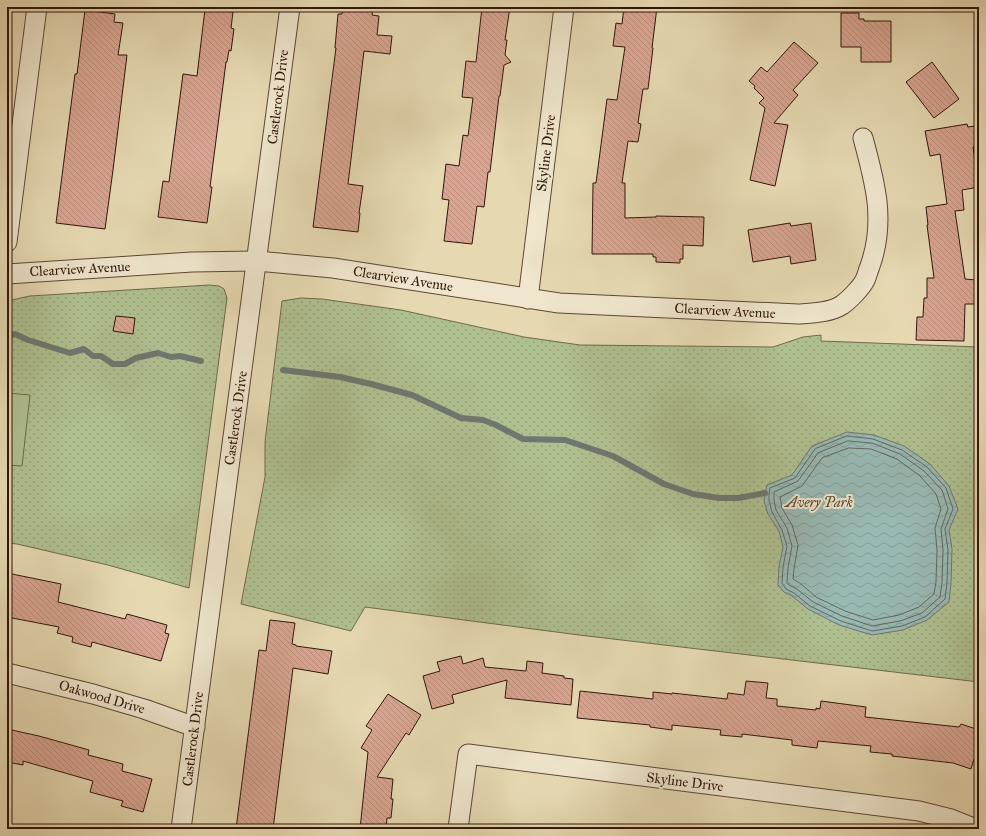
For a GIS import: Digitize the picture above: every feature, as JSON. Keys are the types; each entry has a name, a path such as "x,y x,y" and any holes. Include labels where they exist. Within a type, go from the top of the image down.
{"street":[{"path":"7,242 37,7"},
{"name":"Castlerock Drive","path":"182,829 290,7"},
{"name":"Skyline Drive","path":"528,299 564,7"},
{"name":"Clearview Avenue","path":"7,274 192,262 256,262 334,268 559,303 798,314 825,312 842,305 855,293 865,281 874,255 878,224 878,201 873,172 863,138"},
{"name":"Oakwood Drive","path":"7,673 107,698 195,727"},
{"name":"Skyline Drive","path":"458,829 468,754 919,811 951,819 976,829"}],"green space":[{"path":"209,285 219,286 224,289 227,298 189,588 108,565 7,543 7,301 30,296"},
{"name":"Avery Park","path":"301,298 322,299 401,310 524,337 580,345 773,347 803,337 821,335 821,341 979,347 979,682 579,635 365,607 351,631 241,604 265,477 265,442 282,301"},
{"path":"7,393 30,395 22,466 7,465"}],"water":[{"path":"847,432 874,435 904,446 930,464 949,486 958,509 949,530 952,549 949,602 927,620 903,630 872,635 839,625 808,609 792,596 784,592 778,585 779,567 783,547 779,531 768,514 764,501 767,485 792,475 812,446"}],"building":[{"path":"343,7 373,7 372,15 379,16 377,35 392,36 390,54 364,51 348,184 363,186 358,232 313,227 336,48 338,14 342,14"},
{"path":"482,7 510,7 505,40 507,40 505,55 511,62 504,65 484,207 477,206 472,244 444,241 449,200 442,199 446,164 459,166 463,135 468,136 473,98 462,97 466,61 476,62"},
{"path":"624,7 657,7 648,89 643,89 638,123 641,124 638,142 628,141 622,183 625,183 625,218 656,216 704,217 703,246 683,245 683,259 680,259 680,263 656,262 656,257 653,257 653,254 592,254 593,183 596,183 607,99 617,100 625,47 613,46 616,23 622,24"},
{"path":"205,9 233,12 231,28 234,29 231,51 229,50 226,62 210,187 212,187 207,223 158,217 163,181 169,182 183,74 197,76"},
{"path":"85,10 115,14 114,22 123,23 118,55 127,55 105,229 56,223 75,74 77,74"},
{"path":"841,13 859,13 859,19 864,19 864,21 891,21 891,62 861,62 861,47 841,47"},
{"path":"794,42 818,63 793,90 798,95 774,123 788,125 775,186 750,180 765,108 759,103 764,98 749,81 761,67 767,72"},
{"path":"932,62 959,99 934,118 906,82"},
{"path":"967,124 968,127 975,126 978,146 973,147 979,187 962,190 964,210 955,211 965,279 976,280 975,304 965,304 964,341 916,340 917,317 923,317 924,298 927,298 927,278 934,278 926,207 947,204 940,154 930,156 925,131"},
{"path":"790,223 791,226 811,223 816,260 791,264 790,256 753,262 748,230"},
{"path":"116,316 135,318 133,334 113,331"},
{"path":"7,573 61,584 58,602 125,619 127,614 167,625 165,633 169,634 161,661 92,642 91,647 72,642 73,637 57,633 59,627 7,617"},
{"path":"270,620 295,623 292,644 296,646 332,651 328,674 293,668 273,829 236,829 259,650 266,651"},
{"path":"461,656 463,664 483,658 485,667 526,671 527,661 543,663 542,673 564,676 564,678 573,679 571,705 505,698 507,680 452,695 454,703 432,709 423,676 440,671 437,662"},
{"path":"746,681 768,683 766,698 777,699 777,706 816,710 816,708 820,709 821,701 866,707 865,717 959,727 961,724 979,730 979,760 974,759 971,769 953,763 870,752 871,746 818,741 817,748 792,745 792,740 742,734 742,737 720,735 721,730 672,725 672,730 650,727 650,725 577,718 580,691 653,699 653,692 727,699 728,693 744,695"},
{"path":"388,694 421,715 409,735 406,733 377,777 393,779 391,818 387,818 386,829 360,829 368,752 361,748 372,730 366,726"},
{"path":"7,729 89,750 88,755 123,764 122,771 152,779 143,812 121,806 123,801 90,792 93,781 23,761 23,765 7,762"}],"waterway":[{"path":"7,337 15,334 28,340 70,353 84,349 93,356 101,356 113,364 125,364 136,358 158,353 171,357 180,356 201,361"},
{"path":"283,370 340,377 412,395 461,418 483,420 523,439 565,440 613,456 664,484 693,494 719,498 738,498 765,493"}]}
